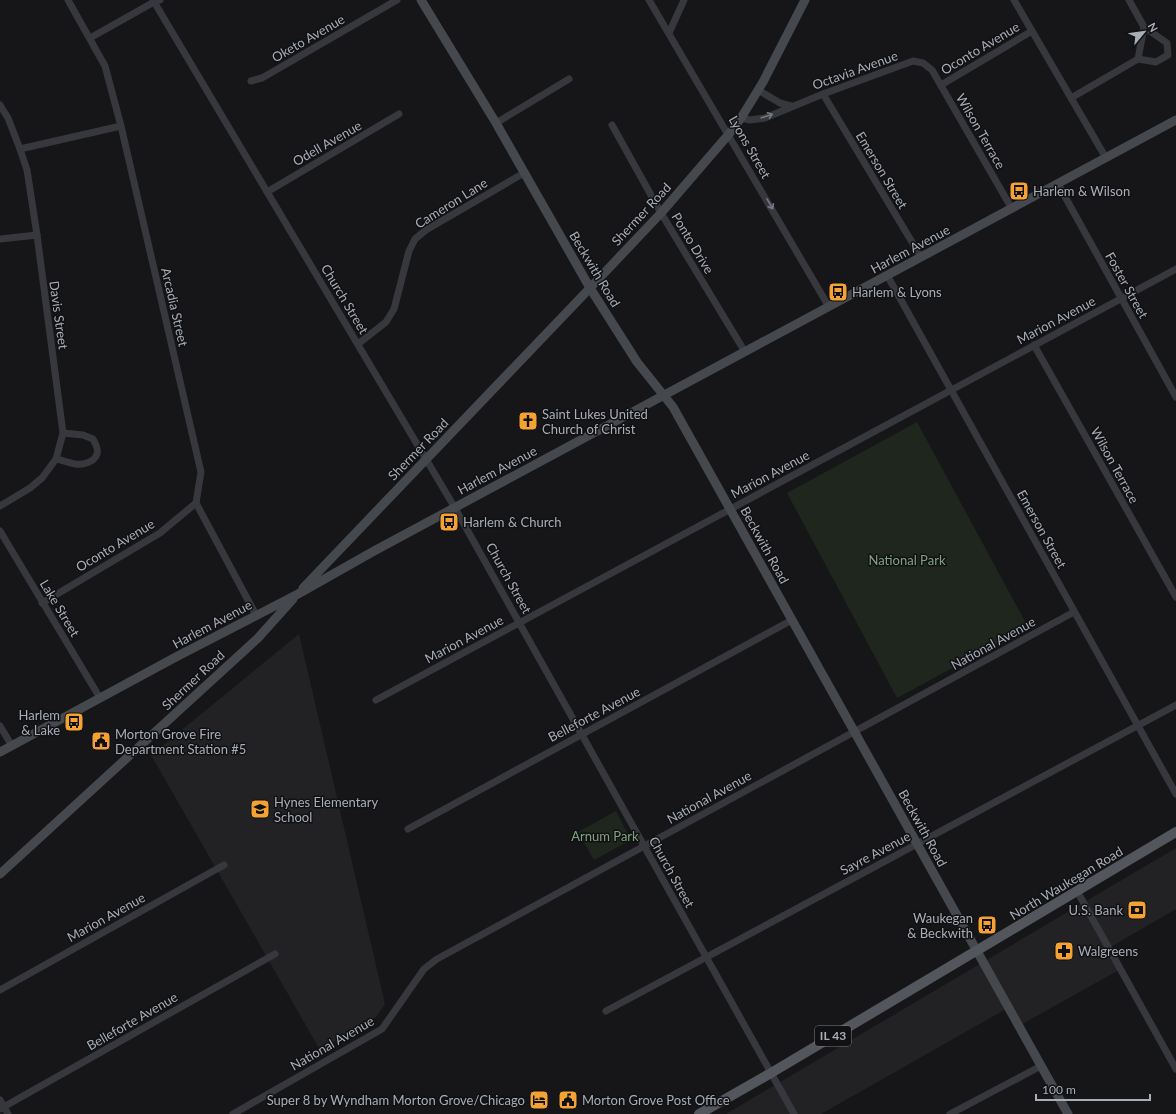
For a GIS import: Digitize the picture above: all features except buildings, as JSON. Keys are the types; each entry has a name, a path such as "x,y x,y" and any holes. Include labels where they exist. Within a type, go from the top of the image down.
{"main road":[{"name":"Beckwith Road","path":"421,0 496,123 590,288 637,362 673,407 1068,1114"},
{"name":"Shermer Road","path":"0,874 258,638 426,459 661,213 741,118 758,90 805,0"},
{"name":"Harlem Avenue","path":"0,752 298,594 1176,120"},
{"name":"North Waukegan Road","path":"699,1114 771,1073 1176,832"}],"street":[{"name":"Arcadia Street","path":"68,0 104,66 121,126 201,472 196,503"},
{"name":"Oketo Avenue","path":"251,81 262,78 397,0"},
{"name":"Lyons Street","path":"649,0 729,134 829,307"},
{"path":"669,33 684,0"},
{"path":"1014,0 1106,158"},
{"path":"1071,98 1138,59 1156,62 1168,55 1167,43 1144,28 1129,0"},
{"path":"90,38 155,1"},
{"name":"Church Street","path":"155,1 455,508 794,1114"},
{"path":"1138,59 1144,28"},
{"name":"Oconto Avenue","path":"941,85 1032,31"},
{"name":"Octavia Avenue","path":"741,118 750,120 765,118 791,106 912,61 923,63 932,70 941,85"},
{"path":"496,123 569,79"},
{"name":"Wilson Terrace","path":"941,85 1012,209"},
{"path":"758,90 780,103 791,106"},
{"name":"Emerson Street","path":"823,94 921,257"},
{"name":"Davis Street","path":"0,105 8,118 27,170 63,433 56,459 42,478 30,488 0,506"},
{"name":"Odell Avenue","path":"267,192 399,114"},
{"name":"Ponto Drive","path":"612,125 661,213 745,352"},
{"path":"20,148 121,126"},
{"name":"Cameron Lane","path":"358,344 386,322 394,309 409,251 415,239 426,230 524,173"},
{"name":"Foster Street","path":"1058,184 1176,396"},
{"path":"0,239 37,235"},
{"name":"Marion Avenue","path":"376,700 1176,269"},
{"name":"Emerson Street","path":"888,275 1176,794"},
{"name":"Wilson Terrace","path":"1034,345 1176,597"},
{"path":"56,459 83,465 92,461 97,454 97,447 93,439 83,435 63,433"},
{"path":"196,503 256,615"},
{"name":"Oconto Avenue","path":"42,603 160,533 196,503"},
{"name":"Lake Street","path":"0,530 42,603 100,698"},
{"name":"National Avenue","path":"233,1114 382,1029 424,969 437,959 1074,612"},
{"name":"Belleforte Avenue","path":"408,829 792,620"},
{"name":"Sayre Avenue","path":"606,1011 1176,705"},
{"path":"0,726 12,746"},
{"name":"Marion Avenue","path":"0,990 224,865"},
{"path":"1077,891 1176,1069"},
{"name":"Belleforte Avenue","path":"2,1108 275,954"},
{"path":"950,1114 1041,1066"},
{"path":"0,1100 2,1108 8,1114"}],"shaded area":[{"name":"Hynes Elementary School","path":"299,634 385,1004 376,1017 320,1050 151,755"},
{"path":"1176,848 1176,909 1107,949 1119,970 1017,1027 1006,1009 821,1114 726,1114"}],"green space":[{"name":"National Park","path":"917,422 1028,627 897,698 787,493"},
{"name":"Arnum Park","path":"616,811 631,840 594,860 578,832"}],"place":[{"name":"Harlem & Wilson","path":"1019,191"},
{"name":"Harlem & Lyons","path":"838,292"},
{"name":"Saint Lukes United Church of Christ","path":"528,421"},
{"name":"Harlem & Church","path":"449,522"},
{"name":"Harlem & Lake","path":"74,722"},
{"name":"Morton Grove Fire Department Station #5","path":"101,741"},
{"name":"Hynes Elementary School","path":"260,809"},
{"name":"U.S. Bank","path":"1137,910"},
{"name":"Waukegan & Beckwith","path":"987,925"},
{"name":"Walgreens","path":"1064,951"},
{"name":"Super 8 by Wyndham Morton Grove/Chicago","path":"539,1100"},
{"name":"Morton Grove Post Office","path":"568,1100"}]}
